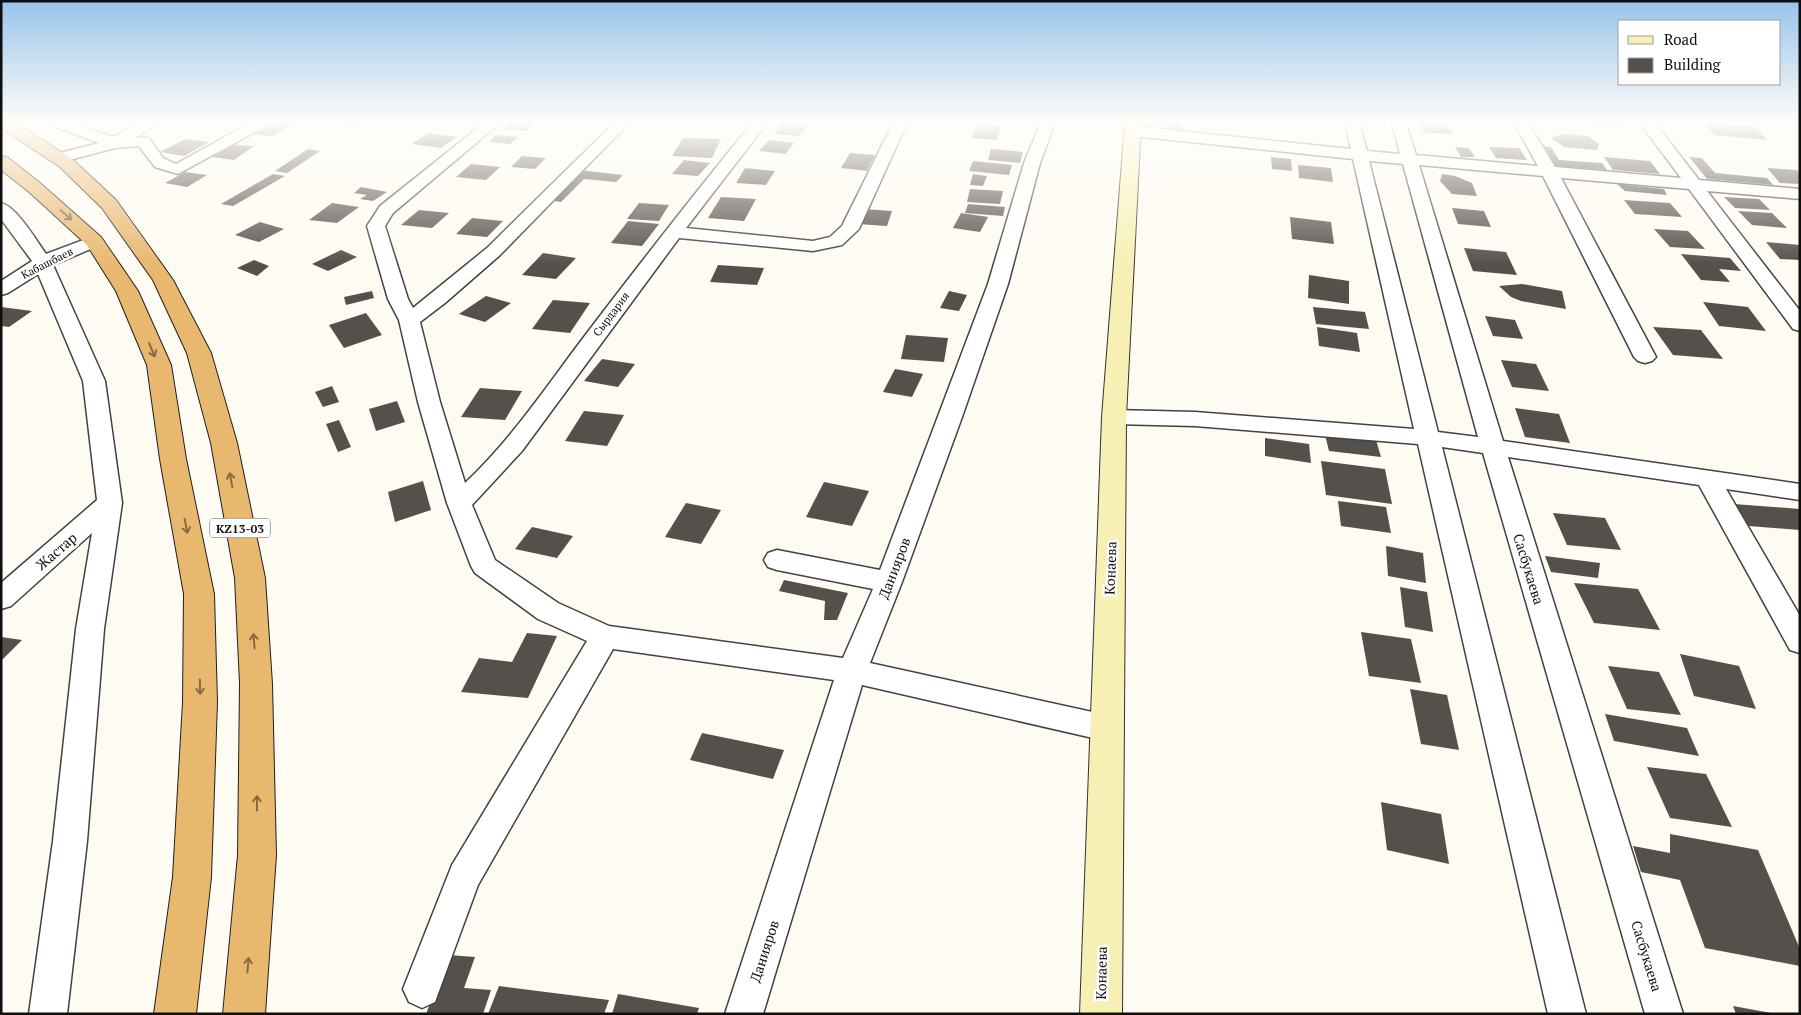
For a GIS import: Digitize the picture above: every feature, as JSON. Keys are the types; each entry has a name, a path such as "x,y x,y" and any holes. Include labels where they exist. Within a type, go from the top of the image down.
{"highway":[{"path":"12,170 34,187 94,241 127,291 159,365 199,594 200,702 192,877 175,1014"},
{"name":"KZ13-03","path":"72,170 109,204 163,280 199,353 224,442 250,578 256,684 257,855 244,1014"}],"main road":[{"name":"Конаева","path":"1100,1014 1114,417 1129,170"}],"street":[{"path":"435,170 386,210 376,226 398,299 409,320 429,402 459,503 484,566 548,612 605,637 852,671 1106,728"},
{"path":"409,320 438,299 502,242 574,170"},
{"name":"Сырдария","path":"459,503 484,480 528,426 672,232 722,170"},
{"path":"672,232 814,246 836,241 850,229 878,170"},
{"name":"Данияров","path":"744,1014 852,671 889,582 951,417 998,284 1030,170"},
{"path":"1364,170 1430,438 1567,1014"},
{"name":"Сасбукаева","path":"1413,170 1493,448 1664,1014"},
{"path":"1542,170 1800,194"},
{"path":"1684,170 1800,325"},
{"path":"1549,171 1645,357"},
{"path":"1,208 13,221 43,263 94,381 110,503 90,629 70,841 48,1014"},
{"name":"Кабашбаев","path":"1,289 43,263 94,241"},
{"path":"1114,417 1195,419 1430,438 1800,492"},
{"path":"1708,479 1800,642"},
{"name":"Жастар","path":"1,599 110,503"},
{"path":"777,560 889,582"},
{"path":"422,989 464,877 605,637"}],"building":[{"path":"276,170 291,170 287,173"},
{"path":"464,170 496,170 486,180 456,177"},
{"path":"579,170 623,175 616,182 584,179 561,202 548,200"},
{"path":"675,170 703,170 698,176 672,174"},
{"path":"744,170 775,171 766,185 736,183"},
{"path":"969,170 1010,170 1009,175"},
{"path":"1298,170 1331,170 1333,182 1299,178"},
{"path":"1617,170 1657,170 1660,174"},
{"path":"1700,170 1767,178 1773,185 1707,179"},
{"path":"1769,170 1797,170 1800,174 1800,184 1780,183"},
{"path":"185,172 207,175 187,187 165,183"},
{"path":"273,174 285,176 233,206 221,204"},
{"path":"973,174 987,176 983,186 970,185"},
{"path":"1442,174 1455,176 1472,183 1477,196 1452,194 1440,181"},
{"path":"1617,184 1664,189 1667,195 1625,191"},
{"path":"361,187 387,192 373,201 360,199 367,195 354,193"},
{"path":"970,189 1003,191 1000,204 967,202"},
{"path":"721,197 756,199 744,221 708,218"},
{"path":"1724,197 1759,199 1770,210 1735,208"},
{"path":"1624,200 1670,203 1682,217 1635,214"},
{"path":"332,203 359,207 337,223 309,220"},
{"path":"639,203 669,205 659,221 627,219"},
{"path":"968,204 1005,207 1003,216 965,213"},
{"path":"1452,208 1484,211 1491,227 1458,224"},
{"path":"864,209 892,211 887,226 858,224"},
{"path":"419,210 449,213 432,228 401,225"},
{"path":"1738,211 1772,213 1787,228 1752,225"},
{"path":"961,213 988,217 980,232 953,228"},
{"path":"1290,217 1331,222 1334,244 1292,239"},
{"path":"472,218 503,221 487,237 456,234"},
{"path":"628,221 659,224 642,246 611,243"},
{"path":"260,222 284,229 259,242 235,235"},
{"path":"1654,229 1688,231 1705,249 1670,247"},
{"path":"1766,242 1800,245 1800,260 1780,259"},
{"path":"1464,248 1506,252 1517,275 1473,271"},
{"path":"341,250 357,257 328,271 312,264"},
{"path":"543,253 576,258 556,279 522,275"},
{"path":"1681,254 1730,258 1741,271 1719,269 1730,282 1701,280"},
{"path":"254,260 269,266 257,276 237,268"},
{"path":"718,265 764,268 757,285 710,282"},
{"path":"1309,275 1349,281 1349,304 1308,298"},
{"path":"1522,284 1562,291 1566,309 1521,301 1511,297 1499,286"},
{"path":"372,291 374,298 346,305 344,297"},
{"path":"949,291 967,295 959,311 940,308"},
{"path":"486,296 511,303 485,322 459,314"},
{"path":"553,300 590,303 570,333 532,329"},
{"path":"1703,302 1748,307 1766,331 1719,326"},
{"path":"1,307 32,311 9,327 1,326"},
{"path":"1313,307 1365,312 1369,329 1316,324"},
{"path":"366,313 382,335 344,348 329,325"},
{"path":"1485,316 1515,320 1523,339 1493,336"},
{"path":"1317,327 1357,333 1360,352 1319,346"},
{"path":"1653,327 1701,330 1723,359 1673,355"},
{"path":"906,335 948,338 944,362 901,359"},
{"path":"602,359 635,364 618,387 584,381"},
{"path":"1501,360 1536,364 1549,391 1512,387"},
{"path":"895,369 923,374 912,397 883,392"},
{"path":"332,386 339,402 323,407 315,392"},
{"path":"480,388 522,391 505,420 461,417"},
{"path":"397,401 405,422 376,431 369,409"},
{"path":"1515,408 1559,414 1570,443 1525,437"},
{"path":"584,411 624,415 607,446 565,441"},
{"path":"339,420 351,447 338,452 326,424"},
{"path":"1325,435 1376,440 1381,457 1329,451"},
{"path":"1265,438 1309,444 1311,463 1265,456"},
{"path":"1321,461 1385,469 1392,504 1326,495"},
{"path":"423,481 431,510 395,522 388,492"},
{"path":"824,482 869,491 852,526 806,517"},
{"path":"1338,501 1386,507 1391,533 1341,526"},
{"path":"686,503 721,510 701,544 665,537"},
{"path":"1734,504 1800,509 1800,530 1749,526"},
{"path":"1553,513 1605,518 1621,550 1567,545"},
{"path":"532,527 573,536 557,558 515,549"},
{"path":"1386,546 1423,553 1426,583 1388,576"},
{"path":"1545,556 1600,563 1598,578 1551,572"},
{"path":"784,580 848,593 837,620 824,620 825,601 779,591"},
{"path":"1574,583 1638,589 1660,630 1594,623"},
{"path":"1400,587 1427,592 1433,632 1405,627"},
{"path":"1361,632 1411,639 1421,683 1369,676"},
{"path":"527,633 557,636 528,698 461,692 479,658 512,662"},
{"path":"1,637 22,640 1,661"},
{"path":"1680,654 1739,666 1756,709 1694,696"},
{"path":"1608,666 1659,672 1681,715 1627,709"},
{"path":"1410,689 1447,695 1459,750 1421,744"},
{"path":"1605,714 1687,728 1699,756 1614,741"},
{"path":"702,733 784,750 773,779 690,760"},
{"path":"1647,767 1706,774 1732,827 1670,818"},
{"path":"1381,802 1441,814 1449,864 1387,850"},
{"path":"1670,834 1758,850 1800,949 1800,966 1705,948 1680,880 1641,872 1633,846 1670,853"},
{"path":"449,955 475,957 464,988 491,990 483,1014 426,1014"},
{"path":"499,986 609,1000 604,1014 488,1014"},
{"path":"618,994 699,1008 697,1014 612,1014"},
{"path":"1733,1006 1771,1013 1736,1014"}]}
